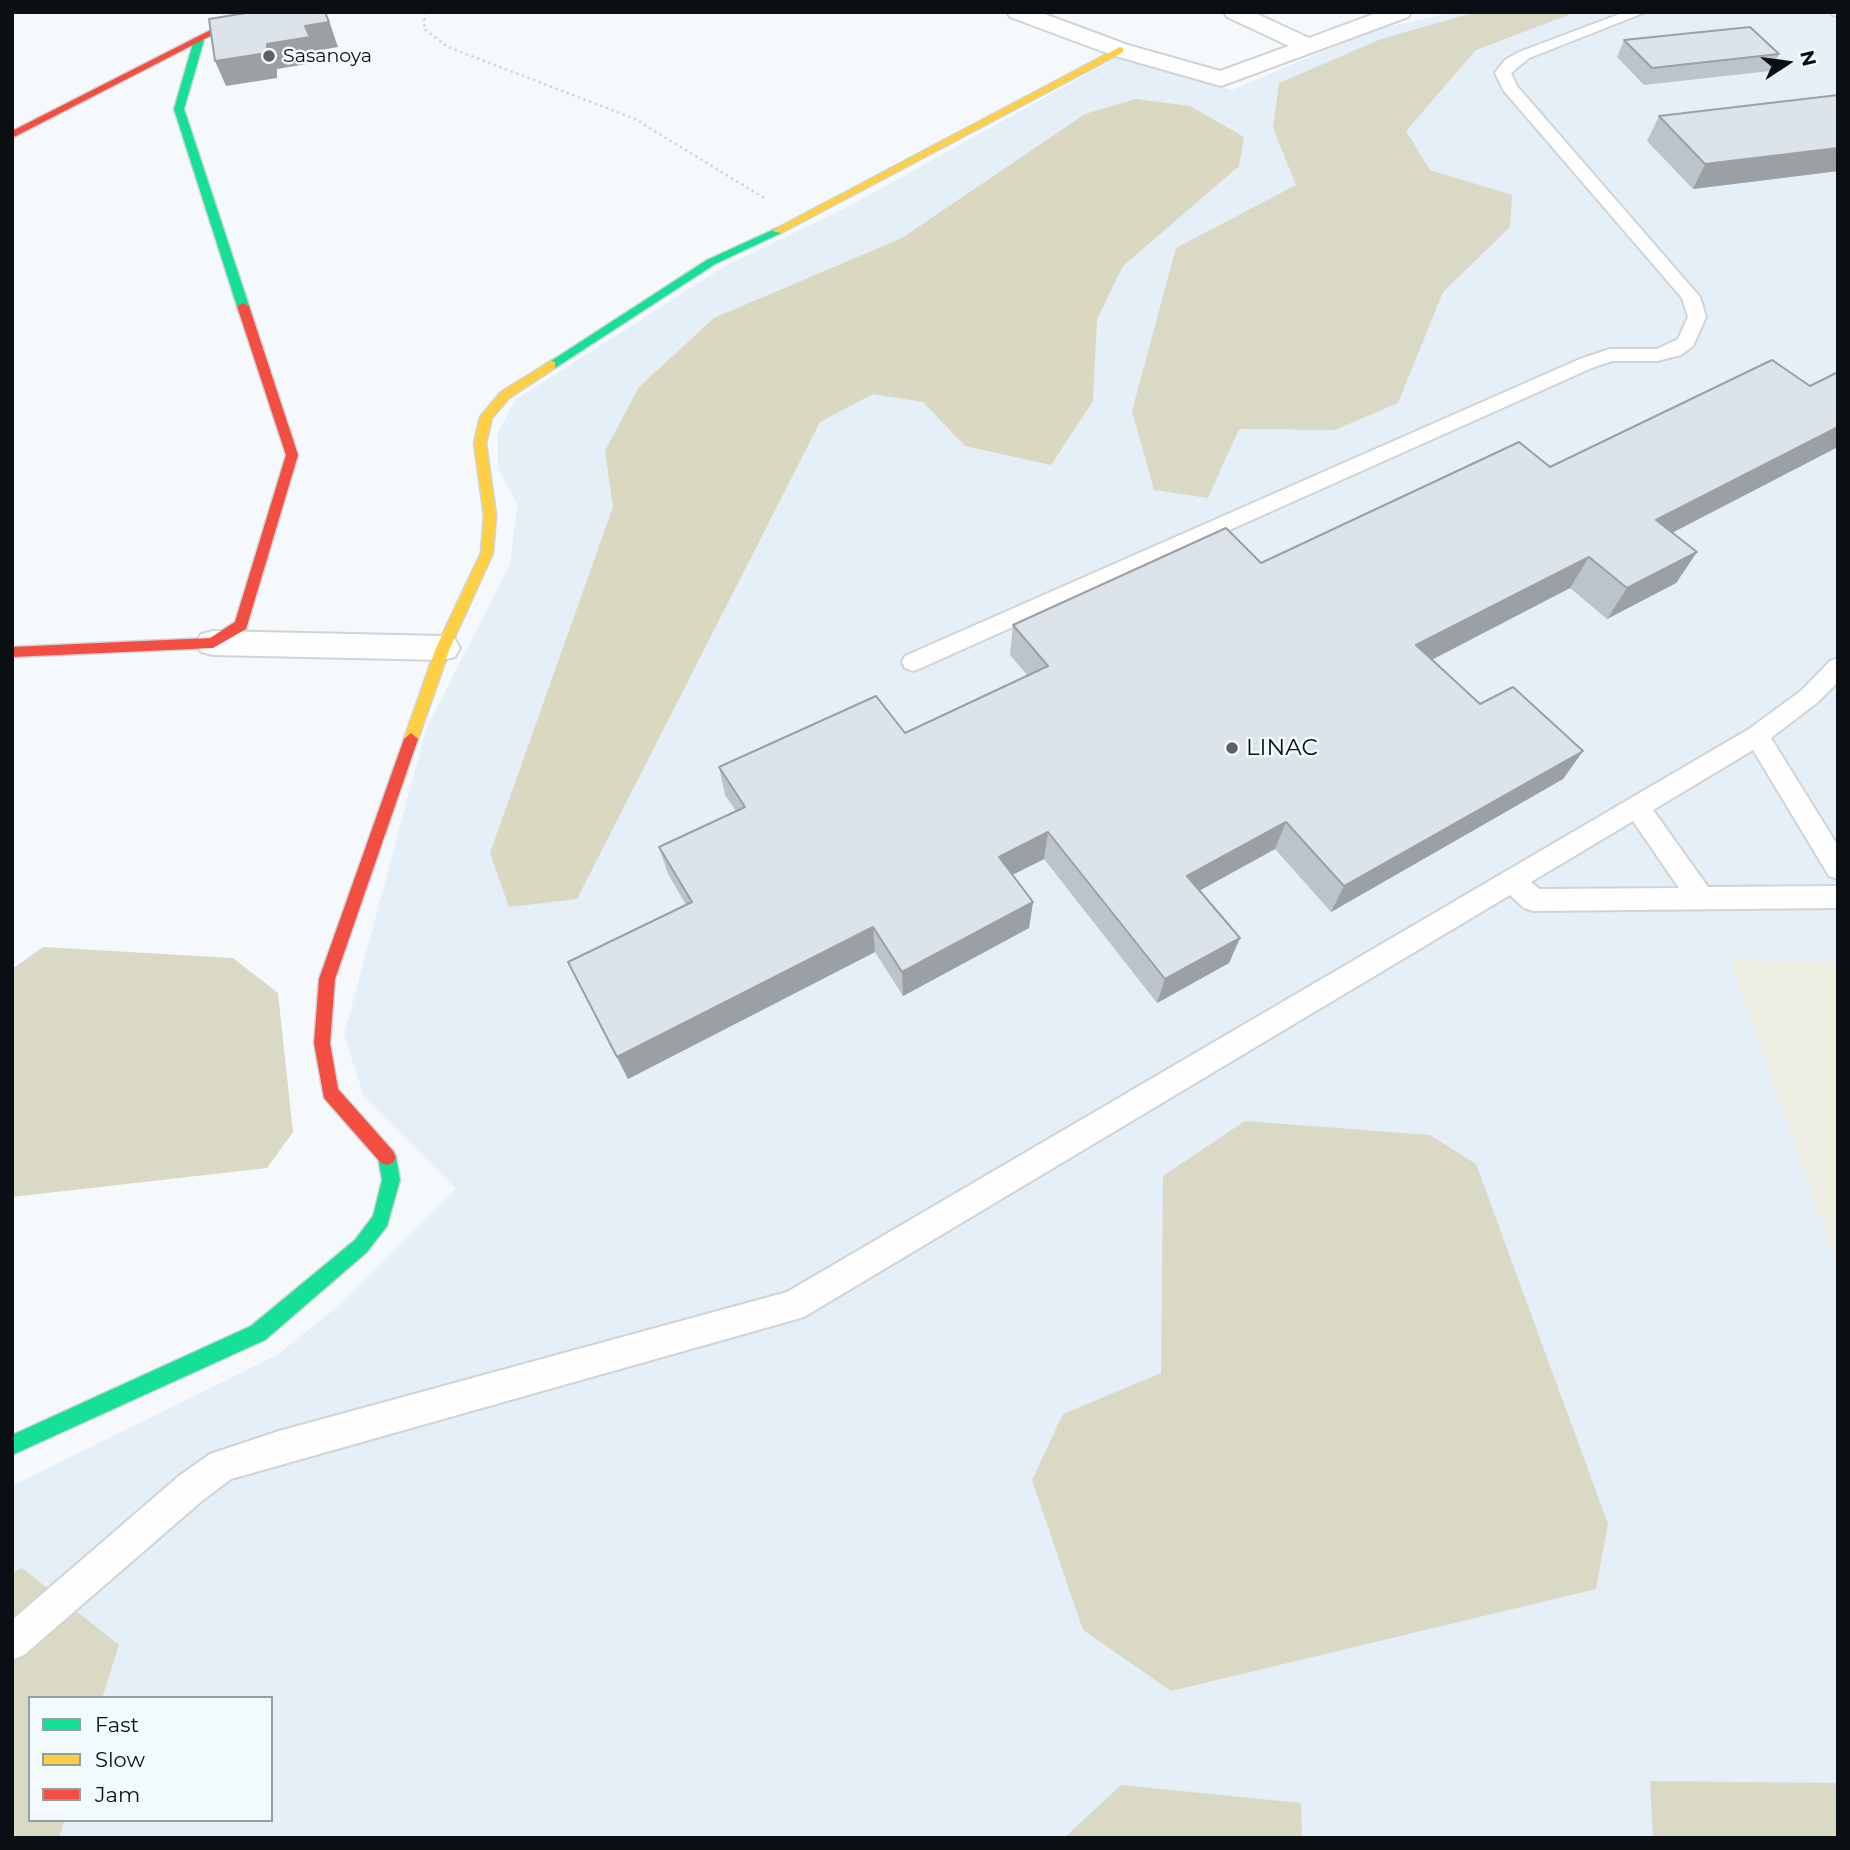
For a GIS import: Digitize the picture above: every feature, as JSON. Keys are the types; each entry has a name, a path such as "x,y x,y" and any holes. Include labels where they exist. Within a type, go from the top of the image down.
{"street":[{"path":"12,135 253,12"},
{"path":"1018,12 1120,50 1221,79 1400,12"},
{"path":"1234,12 1306,45"},
{"path":"199,40 179,109 292,455 241,625 213,643"},
{"path":"12,1445 258,1333 361,1246 382,1220 391,1180 386,1153 330,1092 323,1043 327,979 443,648 473,589 487,553 490,514 480,443 486,417 505,395 711,262 803,218 1120,50"},
{"path":"12,652 213,643 443,648"}],"lane":[{"path":"913,662 1587,363 1610,355 1657,355 1674,351 1686,342 1697,317 1691,297 1510,88 1503,73 1511,63 1524,55 1639,12"},
{"path":"12,1643 191,1488 222,1466 292,1443 793,1306 1757,736 1810,696 1838,667"},
{"path":"1757,736 1838,868"},
{"path":"1637,807 1701,898"},
{"path":"1512,881 1533,900 1838,897"}],"path":[{"path":"425,12 424,29 449,47 635,119 777,206 803,218"}],"shaded area":[{"path":"1453,12 1838,12 1838,1838 12,1838 12,1486 277,1355 341,1304 456,1189 364,1097 344,1035 426,729 510,564 517,504 498,468 498,433 515,400 725,266 844,209 1116,58 1232,90 1370,31"},
{"path":"1136,99 1190,106 1244,137 1239,166 1123,266 1097,319 1093,401 1051,465 965,446 923,402 873,394 820,422 577,899 509,907 490,853 613,507 605,451 639,387 714,318 902,238 1085,114"},
{"path":"1730,960 1838,962 1838,1267"}],"green space":[{"path":"1476,12 1576,12 1476,50 1406,131 1430,170 1512,195 1510,227 1443,292 1398,403 1335,430 1239,429 1208,498 1154,490 1132,411 1176,248 1296,185 1273,128 1279,83 1381,39"},
{"path":"43,947 233,958 278,993 293,1132 267,1168 12,1197 12,969"},
{"path":"1245,1121 1430,1135 1476,1164 1608,1524 1596,1589 1171,1691 1083,1630 1032,1480 1063,1414 1161,1373 1163,1176"},
{"path":"22,1568 119,1645 103,1696 28,1696 28,1822 64,1822 59,1838 12,1838 12,1573"},
{"path":"1650,1781 1838,1783 1838,1838 1653,1838"},
{"path":"1121,1785 1301,1803 1302,1838 1064,1838"}],"building":[{"path":"252,12 325,12 329,22 305,26 310,37 267,44 267,53 215,61 209,19"},
{"path":"1750,27 1779,54 1652,68 1624,40"},
{"path":"1838,95 1838,148 1705,164 1659,116"},
{"name":"LINAC","path":"1772,360 1810,386 1838,372 1838,427 1656,520 1697,552 1627,588 1589,557 1416,645 1480,704 1513,687 1583,751 1344,886 1286,822 1187,876 1240,938 1165,979 1048,832 999,857 1033,902 902,972 873,927 617,1057 568,962 692,902 659,847 745,807 719,767 876,696 905,733 1048,666 1013,625 1226,528 1261,563 1519,442 1550,467"}],"traffic: fast":[{"path":"199,40 179,109 243,306"},
{"path":"551,365 711,262 777,231"},
{"path":"12,1445 258,1333 361,1246 381,1220 391,1180 387,1157"}],"traffic: slow":[{"path":"777,231 1120,50"},
{"path":"411,739 443,648 487,553 490,515 480,443 486,417 505,395 551,365"}],"traffic: jam":[{"path":"12,135 253,12"},
{"path":"12,652 213,643 241,625 292,455 243,306"},
{"path":"387,1157 330,1092 322,1043 327,979 411,739"}],"place":[{"name":"Sasanoya","path":"269,56"},
{"name":"LINAC","path":"1232,748"}]}
